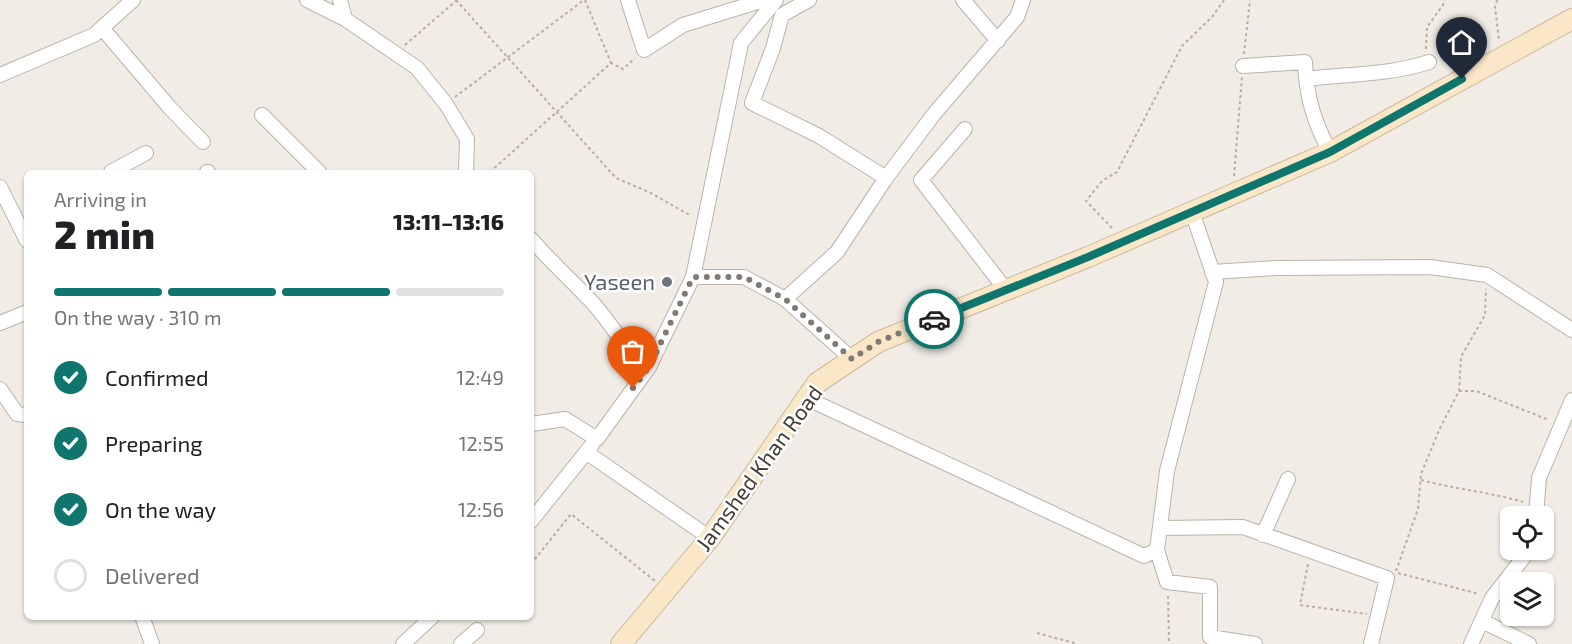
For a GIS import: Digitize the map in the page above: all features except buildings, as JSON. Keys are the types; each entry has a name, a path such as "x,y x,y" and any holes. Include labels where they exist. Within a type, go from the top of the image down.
{"street":[{"path":"0,75 94,35 134,0"},
{"path":"307,0 345,19 417,68 446,104 466,139 466,170"},
{"path":"340,0 345,19"},
{"path":"628,0 644,50 683,25 764,0"},
{"path":"534,517 597,439 646,371 693,277 741,43 776,0"},
{"path":"809,0 782,15 773,48 752,104 819,136 886,178"},
{"path":"963,0 998,41"},
{"path":"785,299 837,252 886,178 934,114 1017,17 1023,0"},
{"name":"Jamshed Khan Road","path":"621,644 668,591 710,538 817,383 852,359 878,342 1142,234 1330,152 1572,18"},
{"path":"102,28 170,108 203,142"},
{"path":"1243,66 1305,62 1313,120 1330,152"},
{"path":"1306,79 1372,71 1401,72 1429,62"},
{"path":"262,115 317,170"},
{"path":"965,129 921,180 1006,290"},
{"path":"115,170 146,153"},
{"path":"0,187 23,222"},
{"path":"1192,212 1216,282 1167,471 1156,550 1167,582 1210,587 1210,637 1255,644"},
{"path":"534,242 563,276 592,302 628,352 646,371"},
{"path":"1212,272 1277,268 1430,267 1487,275 1572,330"},
{"path":"693,277 744,277 785,299 852,359"},
{"path":"0,322 24,313"},
{"path":"0,389 17,414 24,415"},
{"path":"806,398 1144,556 1156,550"},
{"path":"1536,506 1539,478 1572,400"},
{"path":"534,424 565,419 597,439"},
{"path":"586,452 710,538"},
{"path":"1263,535 1288,479"},
{"path":"1160,528 1244,527 1387,578 1371,644"},
{"path":"1471,644 1492,598 1521,560"},
{"path":"143,620 152,644"},
{"path":"404,644 429,620"},
{"path":"1482,621 1529,644"},
{"path":"461,644 477,630"}],"path":[{"path":"397,54 405,44 457,0 616,178 682,209 703,224"},
{"path":"446,104 585,0 611,63 623,69 644,50"},
{"path":"1142,234 1109,227 1086,201 1102,181 1117,172 1182,46 1212,17 1224,0"},
{"path":"1233,194 1250,0"},
{"path":"1429,62 1426,55 1426,27 1443,5 1444,0"},
{"path":"1497,0 1495,7 1501,57"},
{"path":"492,170 611,63"},
{"path":"1487,275 1485,315 1461,357 1459,391 1440,428 1421,480 1418,509 1395,572 1492,598"},
{"path":"1459,391 1476,391 1561,426"},
{"path":"1421,480 1472,492 1487,492 1523,506"},
{"path":"534,560 572,514 668,591"},
{"path":"1310,552 1300,605 1378,615"},
{"path":"1167,582 1169,644"},
{"path":"1036,633 1078,644"}],"way so far":[{"path":"633,388 649,367 693,277 744,277 785,299 852,359 878,342 934,319"}],"place":[{"name":"Yaseen","path":"667,282"}],"route":[{"path":"934,319 1088,257 1330,152 1462,79"}]}
